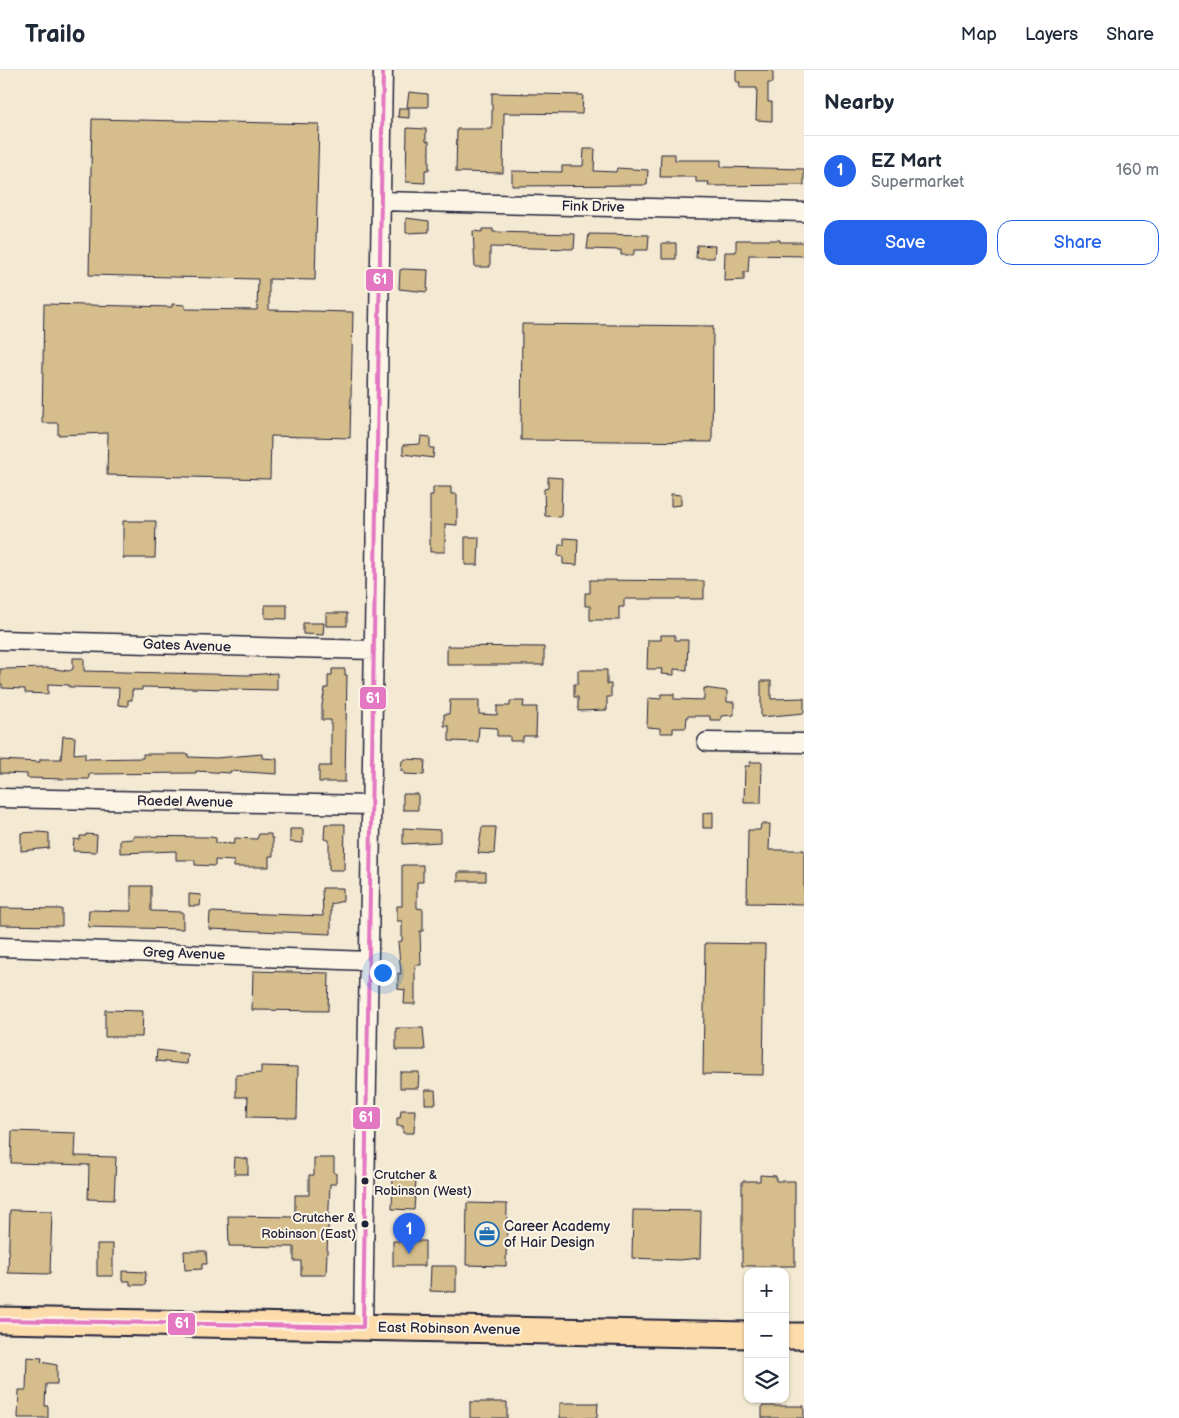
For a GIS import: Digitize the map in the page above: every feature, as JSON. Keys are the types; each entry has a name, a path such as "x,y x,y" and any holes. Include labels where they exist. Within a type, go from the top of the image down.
{"highway":[{"name":"East Robinson Avenue","path":"0,1320 744,1335"},
{"path":"789,1336 804,1336"}],"street":[{"path":"363,1327 370,805 384,70"},
{"name":"Fink Drive","path":"381,201 804,212"},
{"name":"Gates Avenue","path":"0,640 374,650"},
{"path":"708,742 804,743"},
{"name":"Raedel Avenue","path":"0,798 370,805"},
{"name":"Greg Avenue","path":"0,947 368,961"}],"building":[{"path":"736,70 773,70 773,83 768,83 768,102 772,102 772,121 756,120 757,88 739,88 740,82 736,82"},
{"path":"409,92 428,94 428,107 407,107"},
{"path":"492,93 583,95 582,114 504,113 503,173 456,172 457,129 492,129"},
{"path":"399,108 409,108 409,118 398,117"},
{"path":"92,119 319,124 315,280 269,279 269,310 353,312 350,438 271,436 270,479 107,475 108,433 58,435 58,423 42,423 44,304 172,307 172,304 185,305 185,309 257,310 258,279 89,275"},
{"path":"407,128 426,129 426,141 429,141 429,170 425,170 425,183 406,182"},
{"path":"584,149 595,149 594,171 616,172 617,168 648,170 647,185 512,186 512,171 562,172 562,166 583,166"},
{"path":"661,154 675,154 675,160 721,160 721,167 804,169 804,185 708,186 709,182 696,182 696,177 660,177"},
{"path":"406,218 429,221 429,232 406,233"},
{"path":"482,229 493,229 493,232 575,234 574,249 490,247 490,267 475,267 473,231 482,232"},
{"path":"589,234 649,235 648,250 634,250 634,255 621,255 621,250 587,249"},
{"path":"736,240 804,242 804,256 749,255 748,272 744,272 744,280 724,281 725,252 736,252"},
{"path":"662,243 676,243 676,259 662,259"},
{"path":"697,245 715,246 714,258 696,258"},
{"path":"400,270 428,270 427,292 399,289"},
{"path":"522,324 713,326 712,442 521,440"},
{"path":"421,436 430,437 430,448 434,448 433,458 403,454 403,445 420,444"},
{"path":"548,477 562,478 561,517 545,516 544,489 548,488"},
{"path":"433,487 451,487 451,494 457,494 457,525 445,524 445,552 430,552 430,495 433,495"},
{"path":"671,494 681,495 681,505 671,506"},
{"path":"123,521 156,521 155,558 123,558"},
{"path":"465,537 479,537 478,565 465,565"},
{"path":"564,538 578,539 577,565 563,564 563,557 558,556 559,545 564,545"},
{"path":"590,580 704,581 704,599 624,599 624,607 619,607 619,620 590,620 590,606 585,606 585,593 590,593"},
{"path":"265,605 287,605 287,619 265,618"},
{"path":"326,613 347,613 347,626 326,626"},
{"path":"303,623 324,623 323,635 303,634"},
{"path":"661,635 675,635 675,640 688,640 687,670 674,669 674,675 661,674 662,669 647,669 648,640 661,640"},
{"path":"447,646 544,647 544,665 447,665"},
{"path":"73,658 84,658 84,671 248,675 277,673 277,690 142,687 142,690 132,690 132,700 128,700 128,706 118,705 119,688 69,687 69,685 48,684 48,694 25,693 25,689 2,688 2,684 0,684 0,669 48,668 69,671 73,669"},
{"path":"332,669 345,669 345,675 347,675 345,782 319,782 319,766 331,766 331,720 322,720 322,705 325,688 328,688 328,675 332,675"},
{"path":"578,670 607,670 607,684 611,684 611,697 607,697 607,710 578,711 578,697 574,697 574,684 578,684"},
{"path":"761,681 771,681 771,699 804,698 804,713 761,717"},
{"path":"704,688 727,691 727,702 734,702 734,715 721,716 721,720 710,720 710,716 687,716 686,728 673,728 673,733 660,733 660,728 647,727 648,698 661,699 661,694 674,694 674,699 704,700"},
{"path":"450,700 479,700 479,714 497,715 497,706 510,706 510,701 524,701 523,707 537,707 536,736 523,736 523,741 510,741 510,736 497,736 497,728 479,727 478,742 449,741 449,726 444,726 444,714 449,714"},
{"path":"63,736 75,737 74,754 85,753 85,759 143,758 143,754 188,754 188,757 216,758 262,754 262,758 277,759 277,774 196,771 196,773 89,774 89,779 67,779 27,778 27,774 0,773 0,760 40,762 40,759 61,759"},
{"path":"405,759 425,760 424,775 404,774 404,771 401,771 402,761"},
{"path":"750,762 762,762 761,803 744,803 745,766 750,766"},
{"path":"403,794 418,794 418,810 403,810"},
{"path":"713,812 713,828 703,828 703,813"},
{"path":"325,824 345,824 344,870 329,870 329,840 324,839"},
{"path":"761,824 770,824 769,850 804,850 804,904 747,903 748,830 760,830"},
{"path":"482,827 496,827 494,854 478,853"},
{"path":"403,828 440,830 440,842 403,844"},
{"path":"290,829 303,829 303,843 290,842"},
{"path":"21,833 49,833 49,848 21,851"},
{"path":"86,834 97,835 96,852 73,851 74,839 80,840 80,836 86,836"},
{"path":"259,834 271,834 271,838 273,838 273,856 269,856 269,867 234,867 234,861 215,860 215,866 195,865 195,860 176,860 176,851 120,853 120,840 133,839 133,836 210,837 216,838 216,843 234,844 235,838 257,839"},
{"path":"402,865 423,865 423,882 417,882 417,908 423,909 423,931 420,931 421,965 415,965 415,1004 404,1004 405,990 398,989 398,973 401,974 398,942 402,941 402,921 397,921 397,906 402,906"},
{"path":"458,872 486,872 486,881 458,881"},
{"path":"131,886 151,886 151,911 183,912 183,929 88,927 89,910 131,911"},
{"path":"322,888 343,888 343,901 331,904 331,934 209,929 210,912 323,916"},
{"path":"189,894 201,895 200,906 189,906"},
{"path":"0,908 62,909 62,926 0,925"},
{"path":"705,943 765,944 763,1075 703,1074"},
{"path":"253,971 329,973 328,1011 252,1010"},
{"path":"105,1010 143,1011 142,1037 105,1037"},
{"path":"396,1028 423,1028 425,1050 396,1050"},
{"path":"157,1050 188,1054 187,1064 156,1061"},
{"path":"261,1066 298,1067 297,1118 247,1117 248,1097 236,1097 236,1075 261,1073"},
{"path":"400,1072 419,1072 418,1088 400,1088"},
{"path":"425,1090 435,1090 436,1104 425,1104"},
{"path":"401,1110 415,1110 414,1133 403,1133 403,1126 397,1126 397,1118 400,1118"},
{"path":"12,1131 76,1133 75,1156 116,1157 114,1200 88,1199 89,1165 11,1163"},
{"path":"235,1157 248,1159 248,1174 234,1174"},
{"path":"314,1158 334,1158 334,1173 336,1173 336,1184 330,1184 326,1275 301,1275 301,1261 294,1261 294,1247 229,1246 228,1216 295,1217 295,1195 309,1195 309,1175 314,1175"},
{"path":"760,1175 776,1176 776,1181 795,1181 795,1266 742,1266 742,1181 760,1181"},
{"path":"393,1179 416,1180 414,1210 392,1209"},
{"name":"Career Academy of Hair Design","path":"467,1203 507,1204 506,1266 466,1265"},
{"path":"10,1210 52,1211 50,1274 8,1273"},
{"path":"633,1210 701,1211 700,1258 679,1260 632,1258"},
{"path":"393,1241 425,1241 425,1266 393,1266"},
{"path":"97,1244 113,1244 113,1276 97,1276"},
{"path":"184,1251 206,1251 207,1264 202,1264 202,1269 185,1270"},
{"path":"431,1266 456,1266 456,1292 430,1291"},
{"path":"122,1271 146,1272 145,1285 130,1285 130,1281 122,1281"},
{"path":"27,1357 42,1358 41,1362 57,1365 57,1384 46,1384 45,1406 48,1406 48,1418 18,1418 19,1390 26,1390"},
{"path":"470,1402 507,1402 507,1418 470,1418"},
{"path":"560,1403 598,1403 597,1418 560,1418"},
{"path":"762,1406 804,1406 804,1418 762,1418"}],"transit line":[{"name":"61","path":"363,1327 383,70"},
{"name":"61","path":"0,1320 363,1327"}],"place":[{"name":"Crutcher & Robinson (West)","path":"365,1181"},
{"name":"Crutcher & Robinson (East)","path":"365,1224"},
{"name":"Career Academy of Hair Design","path":"487,1234"},
{"name":"EZ Mart","path":"409,1254"}]}
